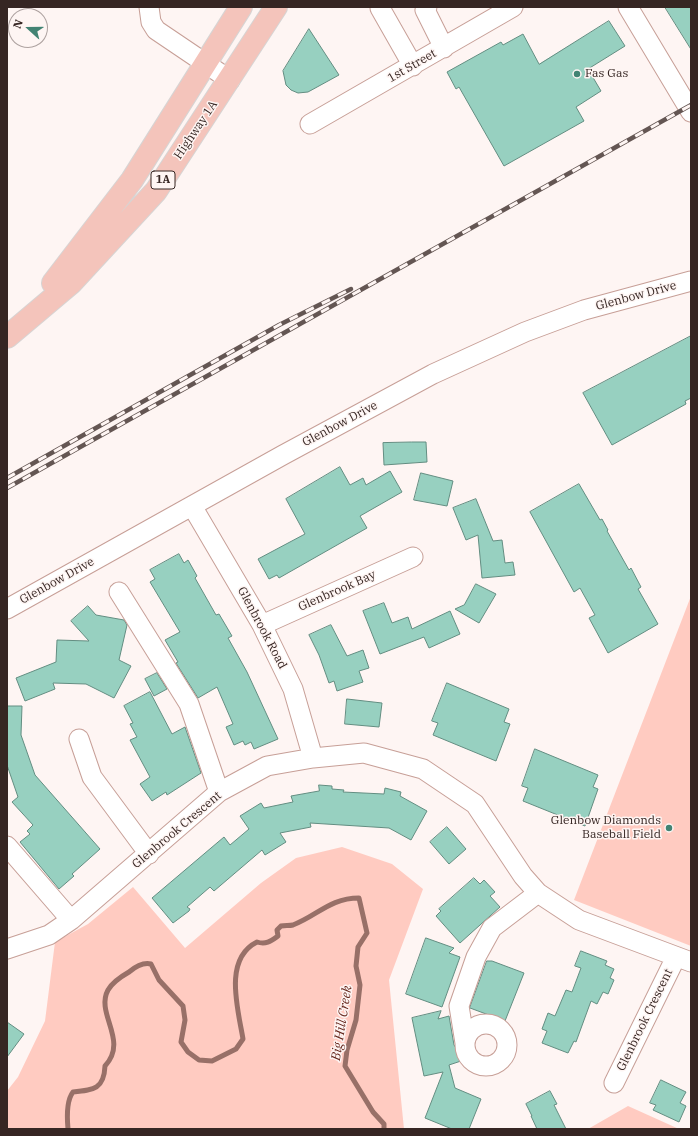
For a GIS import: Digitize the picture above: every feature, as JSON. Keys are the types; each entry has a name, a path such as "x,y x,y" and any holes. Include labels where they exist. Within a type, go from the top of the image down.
{"main road":[{"name":"Highway 1A","path":"12,333 96,229 132,180 241,7"},
{"name":"Highway 1A","path":"12,333 71,283 156,191 230,80 276,7"}],"street":[{"path":"148,7 151,22 156,30 230,80"},
{"path":"628,7 691,112"},
{"path":"380,8 413,66"},
{"path":"422,8 444,48"},
{"name":"1st Street","path":"310,124 444,48 509,8"},
{"path":"669,287 691,272"},
{"name":"Glenbow Drive","path":"7,609 282,455 433,374 525,332 584,310 691,281"},
{"name":"Glenbrook Road","path":"192,506 262,625 293,689 313,758"},
{"name":"Glenbrook Bay","path":"262,625 413,557"},
{"path":"118,592 189,704 219,792"},
{"path":"79,740 92,777 149,854"},
{"name":"Glenbrook Crescent","path":"7,948 49,935 71,920 219,792 267,766 313,758 364,753 423,769 475,804 522,876 538,893 578,920 684,960 614,1083"},
{"path":"7,846 71,920"},
{"path":"465,1043 459,1006 476,957 492,928 538,893"}],"shaded area":[{"path":"691,596 691,946 574,900"},
{"path":"342,847 392,864 423,889 389,980 404,1129 7,1129 7,1091 18,1077 45,1021 55,942 88,924 133,887 185,948 261,883 296,858"},
{"path":"628,1106 679,1129 588,1129"}],"building":[{"path":"665,7 691,7 691,49"},
{"path":"609,21 625,46 588,69 601,91 576,107 584,121 504,166 459,87 456,89 447,72 501,42 503,45 523,34 539,64"},
{"path":"309,29 339,75 308,92 298,93 291,90 286,85 283,71"},
{"path":"691,336 691,398 685,401 686,404 612,445 583,393"},
{"path":"426,442 427,462 384,465 383,443"},
{"path":"340,467 350,485 363,478 366,485 390,471 402,492 360,516 367,528 279,578 277,575 269,579 258,559 305,534 286,499"},
{"path":"421,473 453,481 447,506 414,500"},
{"path":"579,484 600,520 602,519 629,570 631,568 641,587 638,589 658,624 608,653 589,618 595,615 580,588 574,592 530,512"},
{"path":"476,499 493,541 502,540 505,563 513,562 515,575 482,578 478,535 466,540 453,508"},
{"path":"179,554 184,563 188,560 197,576 195,578 216,615 219,614 232,636 228,638 247,672 278,739 254,749 251,742 245,745 243,741 234,745 226,727 233,724 217,687 198,698 176,663 178,662 165,640 180,632 150,582 155,579 150,570"},
{"path":"476,584 496,594 479,623 455,609 464,605"},
{"path":"384,603 392,623 408,617 412,629 450,611 460,634 429,648 424,637 380,654 363,611"},
{"path":"88,606 96,615 124,620 127,625 119,660 131,666 114,698 86,684 53,683 55,689 25,701 16,678 56,662 57,640 89,641 71,621"},
{"path":"331,625 347,656 363,650 369,668 359,671 363,682 337,691 334,681 329,683 319,655 309,635"},
{"path":"157,673 167,689 154,696 145,679"},
{"path":"447,683 509,709 504,722 510,724 496,761 433,735 438,723 432,721"},
{"path":"150,692 172,734 185,727 201,773 167,795 166,792 152,801 140,784 150,777 130,740 137,737 130,724 133,723 124,706"},
{"path":"347,699 382,703 379,727 345,724"},
{"path":"7,706 22,706 21,735 35,775 100,849 72,874 74,876 59,889 20,842 30,834 27,831 33,825 12,802 18,797 7,765"},
{"path":"535,749 598,775 593,787 598,789 585,826 523,801 528,788 522,786"},
{"path":"319,785 332,786 332,789 344,790 343,792 384,794 385,788 401,792 400,796 427,811 411,840 389,828 310,823 311,827 280,833 286,842 265,855 262,850 214,891 210,887 187,907 190,909 189,911 173,923 152,898 224,837 230,845 249,829 240,816 261,803 264,808 293,802 291,796 319,791"},
{"path":"447,827 466,849 449,864 430,842"},
{"path":"474,878 480,884 484,880 495,892 490,896 500,907 460,943 436,916 441,911 439,909"},
{"path":"426,938 454,948 449,953 460,957 442,1007 406,994"},
{"path":"581,951 607,961 605,965 614,969 610,978 614,980 608,994 603,992 597,1004 591,1001 576,1042 574,1041 568,1053 542,1043 547,1031 542,1029 548,1013 555,1016 566,990 572,992 581,968 575,966"},
{"path":"487,961 492,961 524,973 505,1021 470,1008"},
{"path":"441,1011 438,1019 449,1016 454,1045 458,1051 461,1061 449,1065 455,1088 481,1099 469,1129 452,1129 425,1118 443,1072 424,1076 412,1018"},
{"path":"7,1022 24,1034 7,1057"},
{"path":"661,1080 686,1092 680,1103 686,1106 679,1122 653,1110 656,1105 650,1103"},
{"path":"550,1091 557,1104 554,1105 566,1129 537,1129 531,1116 526,1104"}],"waterway":[{"name":"Big Hill Creek","path":"68,1129 67,1120 69,1100 73,1092 92,1089 100,1084 103,1079 105,1066 114,1047 113,1037 105,1008 105,999 108,990 117,980 139,965 151,964 159,980 183,1006 185,1020 181,1042 188,1052 199,1060 212,1061 236,1049 243,1039 238,1014 235,986 236,972 240,960 246,950 257,942 266,943 271,941 278,936 277,930 281,926 293,925 340,901 359,898 367,933 358,947 356,966 360,985 356,1020 347,1050 345,1066 373,1112 384,1124 384,1129"}],"railway":[{"path":"7,488 691,105"},
{"path":"7,478 279,325 351,289"}],"place":[{"name":"Fas Gas","path":"577,74"},
{"name":"Glenbow Diamonds Baseball Field","path":"669,828"}]}
